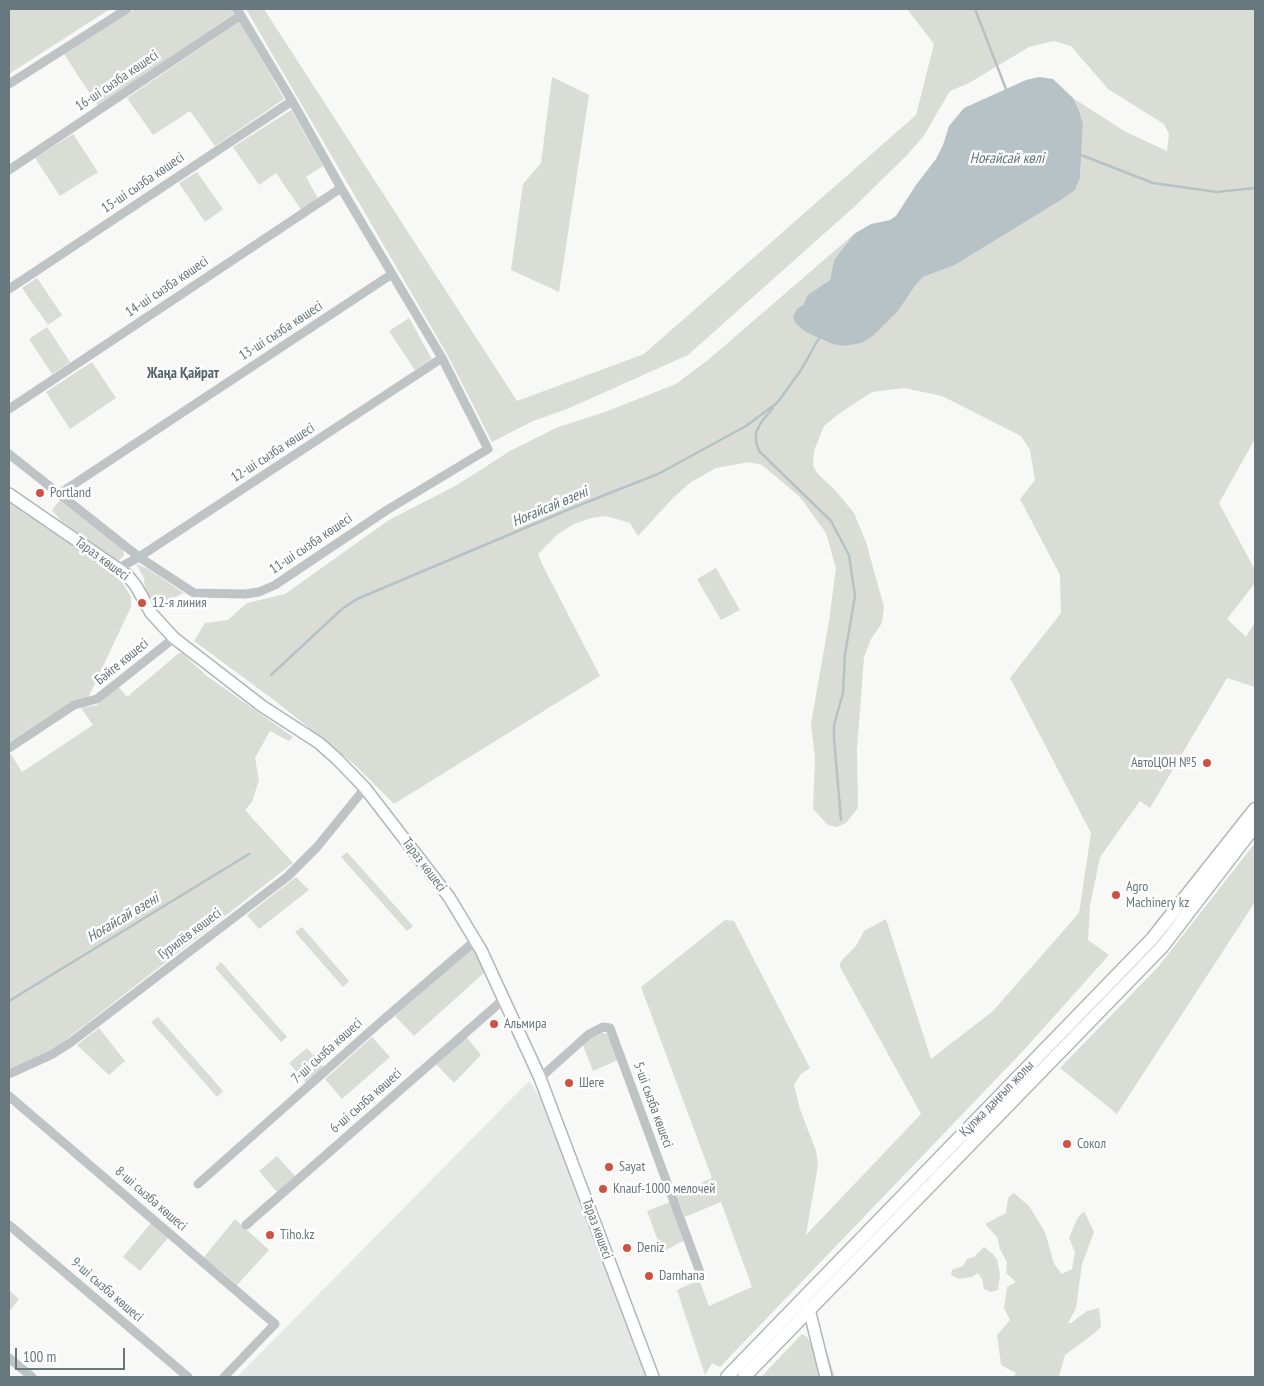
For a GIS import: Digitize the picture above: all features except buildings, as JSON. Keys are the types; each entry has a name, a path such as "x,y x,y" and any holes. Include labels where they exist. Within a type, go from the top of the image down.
{"main road":[{"name":"Құлжа даңғыл жолы","path":"727,1377 1152,939 1255,809"},
{"name":"Құлжа даңғыл жолы","path":"744,1377 1162,947 1255,826"}],"street":[{"path":"9,84 127,9"},
{"path":"239,12 442,358"},
{"name":"16-ші сызба көшесі","path":"9,170 239,12"},
{"name":"15-ші сызба көшесі","path":"9,289 292,100"},
{"name":"14-ші сызба көшесі","path":"9,409 341,188"},
{"name":"13-ші сызба көшесі","path":"59,494 392,274"},
{"name":"11-ші сызба көшесі","path":"9,454 140,557 194,593 244,594 259,592 275,585 387,510 488,449 442,358"},
{"name":"12-ші сызба көшесі","path":"119,568 140,557 442,358"},
{"name":"Тараз көшесі","path":"9,494 119,568 132,580 151,613 174,638 262,706 319,744 341,763 365,788 449,897 476,940 540,1078 653,1377"},
{"name":"Бәйге көшесі","path":"9,748 74,705 97,699 174,638"},
{"name":"Гурилёв көшесі","path":"9,1074 51,1055 70,1043 287,877 317,847 365,788"},
{"name":"7-ші сызба көшесі","path":"198,1184 476,940"},
{"name":"6-ші сызба көшесі","path":"246,1225 504,999"},
{"name":"5-ші сызба көшесі","path":"540,1078 584,1038 603,1027 610,1028 701,1275"},
{"name":"8-ші сызба көшесі","path":"9,1096 275,1324 224,1377"},
{"name":"9-ші сызба көшесі","path":"9,1224 188,1377"},
{"path":"810,1309 826,1377"},
{"path":"9,1358 32,1377"}],"shaded area":[{"path":"9,9 110,9 9,74"},
{"path":"135,9 232,9 235,13 98,106 64,54"},
{"path":"246,9 264,9 517,401 644,354 916,115 934,44 907,9 1255,9 1255,439 1219,503 1255,570 1255,583 1227,619 1246,637 1255,622 1255,687 1227,678 1150,808 1140,801 1100,857 1090,906 1088,940 1109,955 1023,1051 720,1367 712,1363 705,1375 677,1290 699,1280 709,1306 752,1287 721,1202 685,1217 676,1194 712,1178 641,987 725,920 734,921 810,1068 801,1074 794,1085 800,1109 816,1151 818,1165 806,1235 921,1114 840,967 840,963 856,946 864,931 886,919 931,1059 993,1011 1079,913 1091,833 1010,678 1061,613 1060,575 1020,499 1035,480 1030,450 1021,436 942,396 904,388 872,392 824,426 814,451 813,466 854,513 866,542 884,607 882,623 871,639 864,657 857,749 858,808 846,823 837,827 828,825 813,809 815,758 811,724 836,568 826,533 800,497 762,465 749,462 716,468 691,482 673,498 638,536 630,523 606,516 591,518 574,524 558,534 538,554 600,676 394,804 354,764 274,700 194,641 205,623 228,620 247,603 285,594 389,520 457,485 510,451 558,427 605,412 676,384 708,360 854,234 834,260 830,280 809,295 803,305 846,346 862,343 873,336 898,311 923,277 955,265 1075,190 1080,178 1083,124 1073,98 1126,132 1167,151 1169,134 1164,124 1108,89 1071,46 1054,41 1029,47 969,83 950,91 923,137 906,156 854,207 688,355 567,409 533,421 492,442 447,354"},
{"path":"240,21 284,99 215,146 190,111 153,135 127,98"},
{"path":"552,77 589,95 559,292 511,270 523,184 541,163"},
{"path":"291,110 323,166 306,177 319,200 302,211 276,173 259,185 233,147"},
{"path":"73,134 98,172 60,196 35,158"},
{"path":"197,172 223,209 205,222 179,183"},
{"path":"37,278 62,315 48,325 22,288"},
{"path":"409,318 432,359 415,370 389,331"},
{"path":"47,327 70,362 52,374 29,339"},
{"path":"92,362 116,398 70,429 46,392"},
{"path":"60,500 123,549 124,555 118,562 62,522 52,510"},
{"path":"9,502 110,571 122,582 131,597 131,607 88,698 69,703 9,742"},
{"path":"136,564 148,569 184,593 154,607 145,591 144,578"},
{"path":"716,568 740,610 721,620 697,579"},
{"path":"179,653 182,653 207,676 293,737 289,741 270,731 255,758 259,780 252,802 245,810 293,863 58,1046 38,1058 9,1069 9,756 11,754 22,772 93,725 81,708 97,705 119,687 127,697"},
{"path":"1255,843 1255,902 1117,1114 1060,1068 1158,967"},
{"path":"347,852 413,926 407,931 341,857"},
{"path":"296,877 309,890 259,929 247,915"},
{"path":"302,927 349,981 343,987 295,932"},
{"path":"473,947 485,972 414,1036 395,1016"},
{"path":"221,962 287,1037 281,1042 215,968"},
{"path":"158,1017 223,1091 217,1097 151,1022"},
{"path":"99,1028 125,1061 109,1075 77,1045"},
{"path":"600,1032 608,1034 618,1060 593,1071 582,1043"},
{"path":"465,1035 481,1055 454,1083 434,1062"},
{"path":"372,1037 390,1057 342,1099 325,1079"},
{"path":"307,1048 325,1068 307,1084 289,1063"},
{"path":"529,1081 543,1101 648,1377 237,1377"},
{"path":"277,1156 295,1176 277,1192 259,1171"},
{"path":"1014,1193 1029,1206 1045,1232 1054,1264 1062,1274 1072,1269 1075,1252 1069,1238 1077,1219 1084,1211 1094,1232 1082,1264 1076,1308 1068,1323 1071,1323 1087,1311 1099,1308 1101,1327 1065,1355 1059,1377 1014,1377 1016,1373 1001,1365 997,1335 1010,1320 1004,1308 1007,1287 1016,1282 1006,1273 1007,1262 1000,1249 997,1237 985,1224 1006,1213 1008,1198"},
{"path":"670,1202 685,1240 662,1252 647,1211"},
{"path":"235,1219 269,1250 237,1285 204,1257"},
{"path":"151,1223 168,1238 140,1271 123,1257"},
{"path":"984,1247 997,1260 1000,1274 998,1290 991,1292 984,1289 982,1279 978,1273 972,1277 959,1279 951,1275 952,1270 963,1266 967,1259 974,1257"},
{"path":"9,1290 19,1299 9,1312"},
{"path":"802,1334 807,1337 814,1351 826,1349 835,1377 761,1377"}],"water":[{"name":"Ноғайсай көлі","path":"1039,77 1053,79 1073,98 1079,110 1083,124 1080,178 1075,190 955,265 923,277 898,311 873,336 862,343 846,346 833,344 806,332 796,324 793,317 797,309 803,305 808,295 830,280 834,260 854,234 871,224 890,220 896,216 936,159 949,126 964,108 1026,80"}],"waterway":[{"name":"Ноғайсай өзені","path":"975,9 1006,89"},
{"path":"1081,155 1153,183 1217,192 1255,188"},
{"name":"Ноғайсай өзені","path":"271,675 342,609 357,599 577,506 658,474 746,426 777,403 801,370 819,338"},
{"path":"773,408 756,432 756,442 759,451 831,521 849,555 855,596 845,654 843,693 834,725 841,820"},
{"name":"Ноғайсай өзені","path":"9,1001 249,854"}],"place":[{"name":"Portland","path":"40,493"},
{"name":"12-я линия","path":"142,603"},
{"name":"АвтоЦОН №5","path":"1207,763"},
{"name":"Agro Machinery kz","path":"1116,895"},
{"name":"Альмира","path":"494,1024"},
{"name":"Шеге","path":"569,1083"},
{"name":"Сокол","path":"1067,1144"},
{"name":"Sayat","path":"609,1167"},
{"name":"Knauf-1000 мелочей","path":"603,1189"},
{"name":"Tiho.kz","path":"270,1235"},
{"name":"Deniz","path":"627,1248"},
{"name":"Damhana","path":"649,1276"}],"district":[{"name":"Жаңа Қайрат","path":"183,374"}]}
